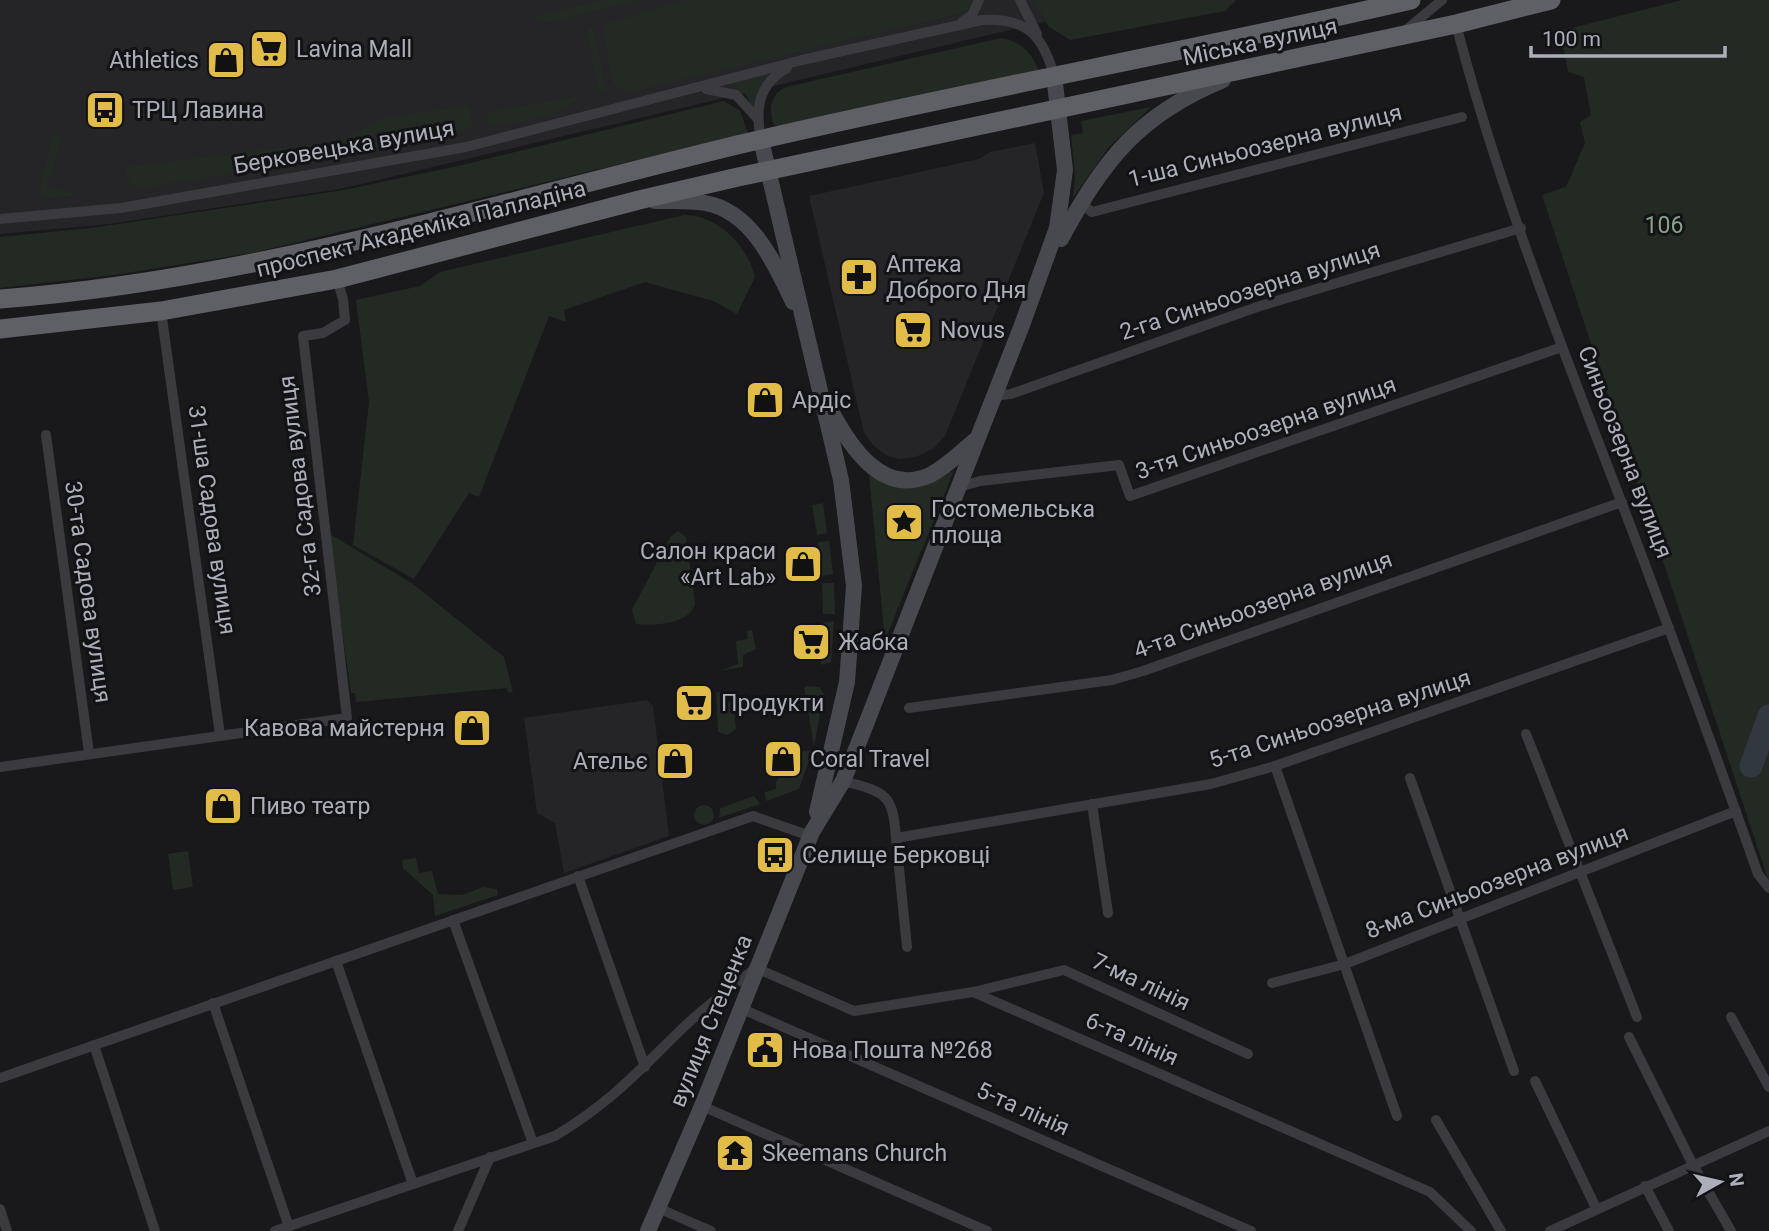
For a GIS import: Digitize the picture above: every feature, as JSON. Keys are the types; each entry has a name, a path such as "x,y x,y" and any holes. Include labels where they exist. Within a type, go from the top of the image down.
{"highway":[{"name":"Міська вулиця","path":"1054,75 1411,0"},
{"name":"Міська вулиця","path":"1060,110 1398,37 1551,0"},
{"path":"761,140 1054,75"},
{"path":"768,171 1060,110"},
{"name":"проспект Академіка Палладіна","path":"0,299 152,282 255,264 761,140"},
{"name":"проспект Академіка Палладіна","path":"0,329 161,311 337,279 639,200 768,171"}],"main road":[{"path":"1046,257 1061,239 1080,203 1107,163 1143,125 1191,93 1248,69"},
{"path":"761,140 822,395 852,449 875,470 895,479 915,480 930,475 975,440 1046,257 1062,206 1065,170 1054,75"},
{"path":"639,200 707,203 724,210 754,233 776,266 807,332"},
{"name":"вулиця Стеценка","path":"812,832 848,682 854,586 849,530 822,395"},
{"name":"вулиця Стеценка","path":"648,1231 702,1106 812,832 842,781 975,440"}],"street":[{"path":"956,26 972,15 979,0"},
{"path":"1020,0 1046,48 1054,75"},
{"path":"1398,37 1405,28 1436,8 1442,0"},
{"name":"Берковецька вулиця","path":"0,219 121,208 400,160 494,141 689,88 956,26 1000,19 1013,21 1038,37"},
{"name":"Синьоозерна вулиця","path":"1456,24 1562,347 1669,628 1758,874 1769,888"},
{"name":"Берковецька вулиця","path":"761,140 757,118 759,102 767,83 773,76 802,60"},
{"name":"Берковецька вулиця","path":"689,88 727,91 743,100 757,118"},
{"name":"1-ша Синьоозерна вулиця","path":"1080,203 1092,212 1462,117"},
{"name":"2-га Синьоозерна вулиця","path":"993,396 1011,394 1260,306 1521,228"},
{"name":"32-га Садова вулиця","path":"220,735 347,718 303,336 323,333 345,320 344,299 337,279"},
{"name":"31-ша Садова вулиця","path":"161,311 220,735"},
{"name":"3-тя Синьоозерна вулиця","path":"956,488 980,481 1119,465 1130,496 1562,347"},
{"name":"30-та Садова вулиця","path":"46,435 89,753"},
{"name":"4-та Синьоозерна вулиця","path":"909,708 1112,680 1622,502"},
{"name":"5-та Синьоозерна вулиця","path":"896,838 1211,784 1275,766 1669,628"},
{"path":"1526,734 1637,1017"},
{"path":"0,767 220,735"},
{"path":"1275,766 1397,1116"},
{"path":"1410,778 1514,1071"},
{"path":"842,781 883,796 894,808 907,947"},
{"path":"1092,804 1108,913"},
{"name":"8-ма Синьоозерна вулиця","path":"1272,984 1345,964 1736,811"},
{"path":"0,1078 754,816 812,832"},
{"path":"578,877 645,1067"},
{"path":"453,920 533,1143"},
{"path":"336,961 413,1184"},
{"path":"275,1231 555,1136 594,1113 687,1025 756,968 854,1011 973,992"},
{"name":"7-ма лінія","path":"973,992 1064,970 1248,1054"},
{"name":"6-та лінія","path":"973,992 1430,1192 1471,1231"},
{"path":"213,1003 289,1227"},
{"name":"5-та лінія","path":"740,1008 1251,1231"},
{"path":"1731,1017 1769,1087"},
{"path":"1629,1037 1693,1165 1731,1231"},
{"path":"94,1045 155,1231"},
{"path":"1535,1081 1596,1208"},
{"path":"702,1106 988,1231"},
{"path":"1436,1120 1500,1231"},
{"path":"1550,1231 1645,1185 1769,1131"},
{"path":"458,1231 490,1157"},
{"path":"1645,1185 1669,1231"},
{"path":"658,1208 711,1231"},
{"path":"0,1209 7,1231"},
{"path":"307,1231 311,1219"}],"shaded area":[{"path":"0,0 1037,0 1048,21 340,189 110,224 0,234"},
{"path":"1035,143 1044,193 945,436 934,448 916,457 900,459 888,456 874,446 864,433 809,196 979,159 990,152"},
{"path":"647,700 653,706 669,836 564,873 555,823 537,813 524,718"}],"green space":[{"path":"602,0 639,0 546,23 527,18"},
{"path":"684,0 973,0 968,9 958,14 631,92 624,91 612,82 603,31 606,24"},
{"path":"1035,0 1236,0 1225,11 1070,40 1048,26"},
{"name":"106","path":"1682,0 1769,0 1769,882 1542,195 1566,187 1585,143 1580,122 1591,115 1584,77 1568,72 1560,31"},
{"path":"589,27 594,29 606,91 598,92 587,31"},
{"path":"1001,38 1015,42 1025,49 1039,71 774,125 772,103 777,94 786,87"},
{"path":"765,72 754,109 745,94 727,82"},
{"path":"580,95 572,104 551,115 489,126 486,113"},
{"path":"724,101 740,111 748,133 257,252 114,275 0,288 0,237 91,228 344,190 458,166"},
{"path":"468,106 474,128 330,156 328,141 343,139 385,117"},
{"path":"1151,107 1108,148 1073,198 1075,175 1071,135 1083,133 1081,121"},
{"path":"53,134 62,136 47,187 76,194 74,196 46,199 39,194"},
{"path":"311,144 314,160 143,188 133,186 125,167"},
{"path":"684,215 696,216 719,226 738,243 751,265 755,277 737,314 713,301 645,282 564,310 566,322 549,316 479,497 469,493 414,579 353,545 369,402 356,300 420,286 440,272"},
{"path":"949,471 953,473 885,640 869,475 881,481"},
{"path":"823,503 827,533 817,535 812,505"},
{"path":"678,531 686,537 695,604 692,611 679,620 652,625 636,624 632,610 671,536"},
{"path":"328,533 413,584 504,657 513,692 508,693 507,688 356,702 355,693 351,693"},
{"path":"829,541 833,574 822,576 818,542"},
{"path":"822,583 834,583 835,614 823,614"},
{"path":"834,621 831,662 821,665 816,624"},
{"path":"752,630 756,649 743,655 743,667 719,671 738,664 736,641 748,639 747,631"},
{"path":"819,687 824,694 814,746 804,688"},
{"path":"721,691 722,703 733,702 736,729 727,735 718,732 716,693"},
{"path":"813,750 799,789 766,801 765,792 776,789 776,782 794,752"},
{"path":"754,796 760,804 719,818 720,808"},
{"path":"704,805 711,808 714,815 711,822 704,825 697,822 694,815 697,808"},
{"path":"188,851 193,887 173,890 168,854"},
{"path":"416,858 419,873 432,871 438,894 462,895 483,887 497,889 498,895 435,916 433,895 403,868 402,860"}],"waterway":[{"path":"1751,766 1769,716"}],"place":[{"name":"Lavina Mall","path":"269,49"},
{"name":"Athletics","path":"226,60"},
{"name":"ТРЦ Лавина","path":"105,110"},
{"name":"Аптека Доброго Дня","path":"859,277"},
{"name":"Novus","path":"913,330"},
{"name":"Ардіс","path":"765,400"},
{"name":"Гостомельська площа","path":"904,522"},
{"name":"Салон краси «Art Lab»","path":"803,564"},
{"name":"Жабка","path":"811,642"},
{"name":"Продукти","path":"694,703"},
{"name":"Кавова майстерня","path":"472,728"},
{"name":"Coral Travel","path":"783,759"},
{"name":"Ательє","path":"675,761"},
{"name":"Пиво театр","path":"223,806"},
{"name":"Селище Берковці","path":"775,855"},
{"name":"Нова Пошта №268","path":"765,1050"},
{"name":"Skeemans Church","path":"735,1153"}]}
